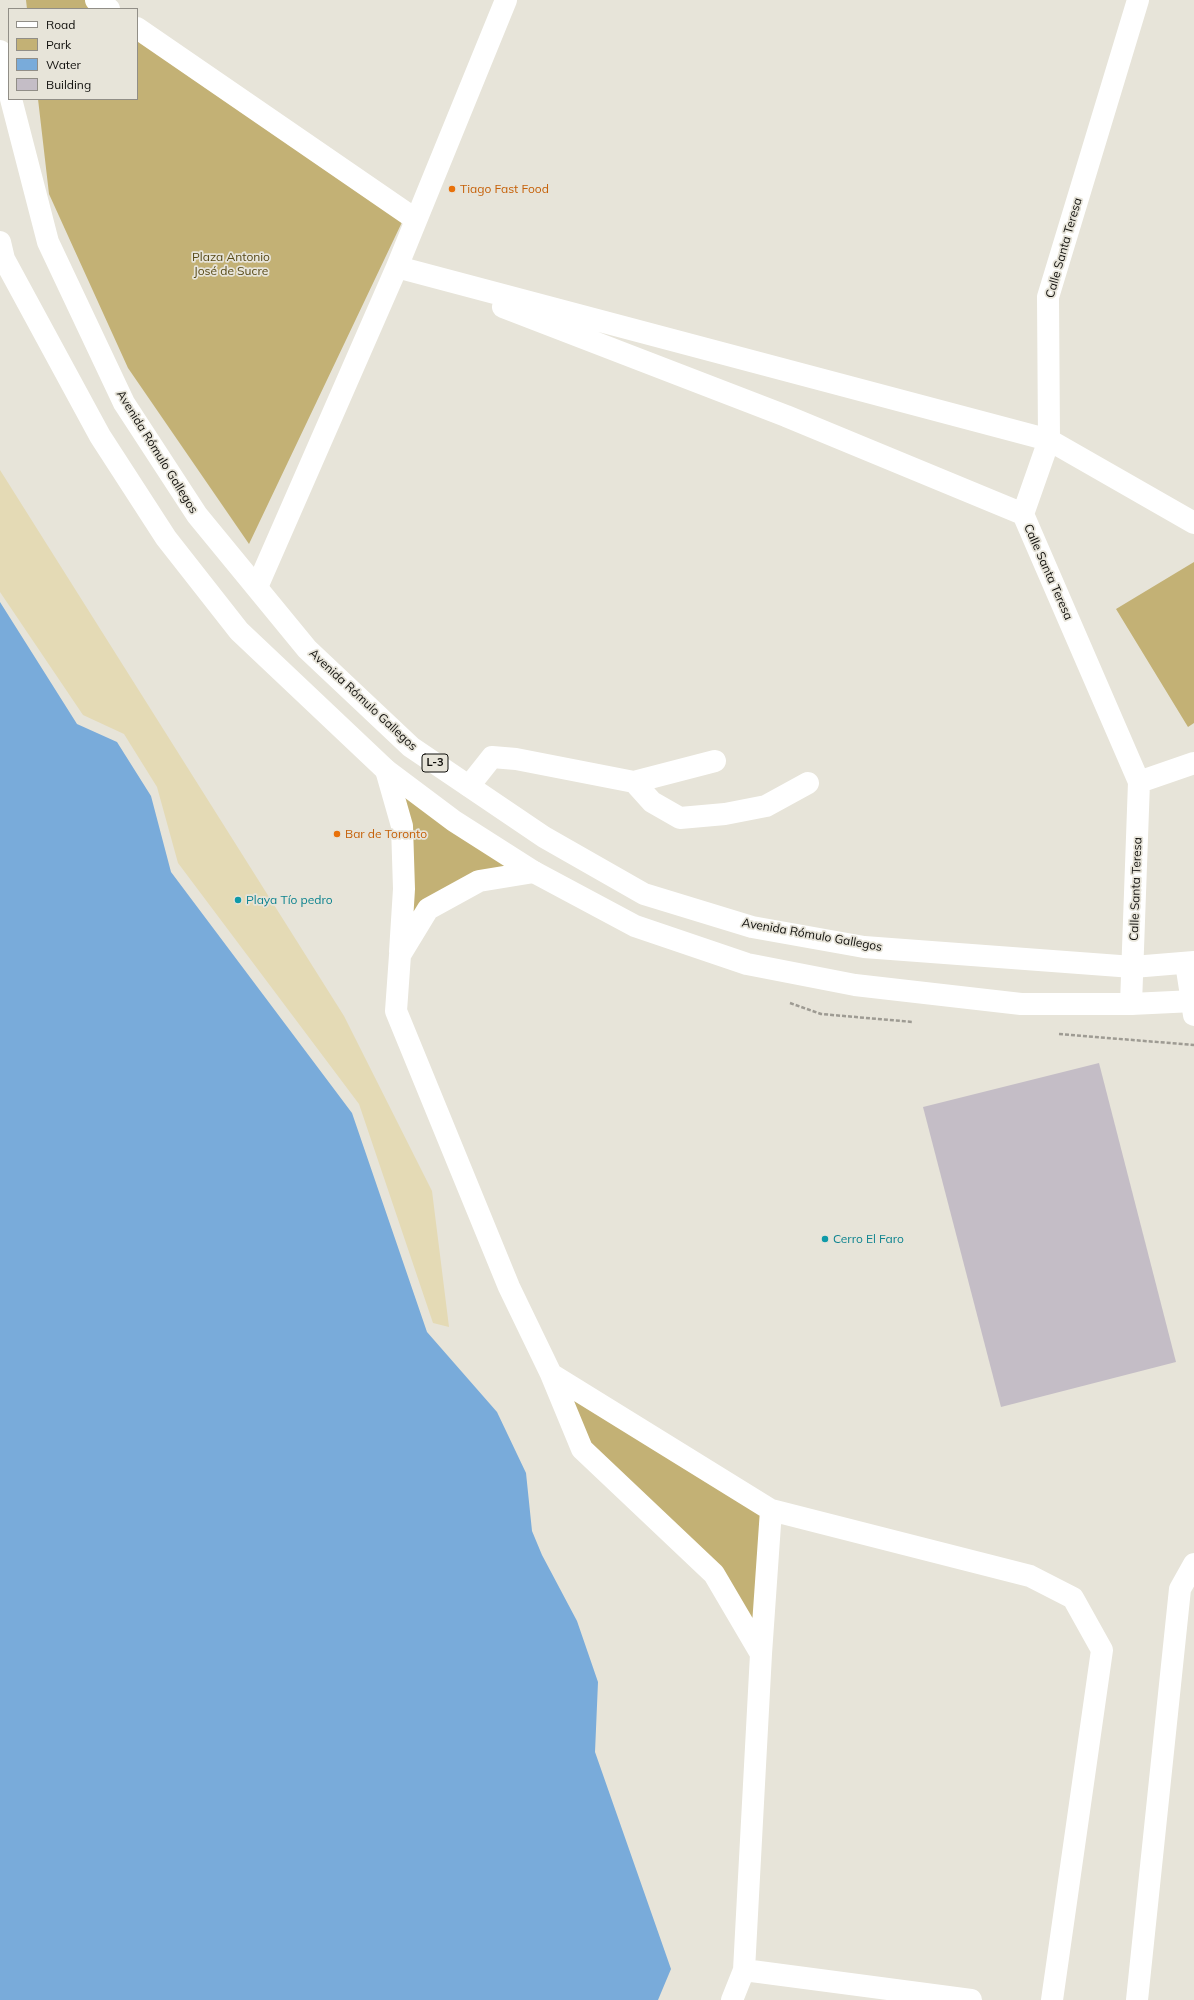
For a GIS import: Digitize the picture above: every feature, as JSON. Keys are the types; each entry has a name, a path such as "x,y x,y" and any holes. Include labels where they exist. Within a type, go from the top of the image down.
{"street":[{"path":"96,0 108,8"},
{"path":"257,588 397,267 415,219 506,0"},
{"name":"Calle Santa Teresa","path":"1131,1004 1139,782 1023,514 1050,440 1048,297 1138,0"},
{"path":"138,29 415,219"},
{"path":"0,51 8,87"},
{"name":"Avenida Rómulo Gallegos","path":"11,100 48,242 124,404 197,515 307,649 411,747 544,837 644,894 752,927 864,947 1133,967 1190,962"},
{"path":"0,242 4,259 100,436 166,538 239,631 386,770 454,821 534,872 635,926 747,964 855,985 1021,1004 1131,1004 1193,1006 1190,962"},
{"path":"397,267 1050,440 1194,523"},
{"path":"397,267 786,416 1023,514"},
{"path":"469,786 492,757 516,759 634,782 715,761"},
{"path":"1139,782 1194,763"},
{"path":"386,770 402,826 404,889 396,1011 509,1287 550,1374 582,1449 714,1574 761,1654"},
{"path":"634,782 652,802 680,818 726,814 766,806 808,783"},
{"path":"400,955 428,909 478,881 534,872"},
{"path":"550,1374 771,1510 1030,1576 1073,1598 1102,1650 1052,2000"},
{"path":"732,2000 744,1970 761,1654 771,1510"},
{"path":"1137,2000 1180,1589 1194,1564"},
{"path":"744,1970 972,2000"}],"green space":[{"path":"26,0 85,0 97,8 27,8"},
{"name":"Plaza Antonio José de Sucre","path":"138,36 404,218 249,544 128,368 49,194 38,100 138,100"},
{"path":"1194,562 1194,723 1188,727 1116,609"},
{"path":"386,770 534,872 428,909 400,955 404,889"},
{"path":"551,1374 771,1510 759,1648 714,1574 582,1449"}],"sand":[{"name":"Playa Tío pedro","path":"0,470 344,1016 432,1191 449,1327 433,1323 359,1104 178,863 157,787 124,734 83,715 0,592"}],"water":[{"path":"0,602 77,724 117,742 151,796 171,872 352,1113 427,1332 497,1412 526,1473 532,1531 542,1555 577,1621 598,1682 595,1752 671,1969 658,2000 0,2000"}],"building":[{"path":"1099,1063 1176,1362 1001,1407 923,1107"}],"place":[{"name":"Tiago Fast Food","path":"452,189"},
{"name":"Bar de Toronto","path":"337,834"},
{"name":"Playa Tío pedro","path":"238,900"},
{"name":"Cerro El Faro","path":"825,1239"}]}
